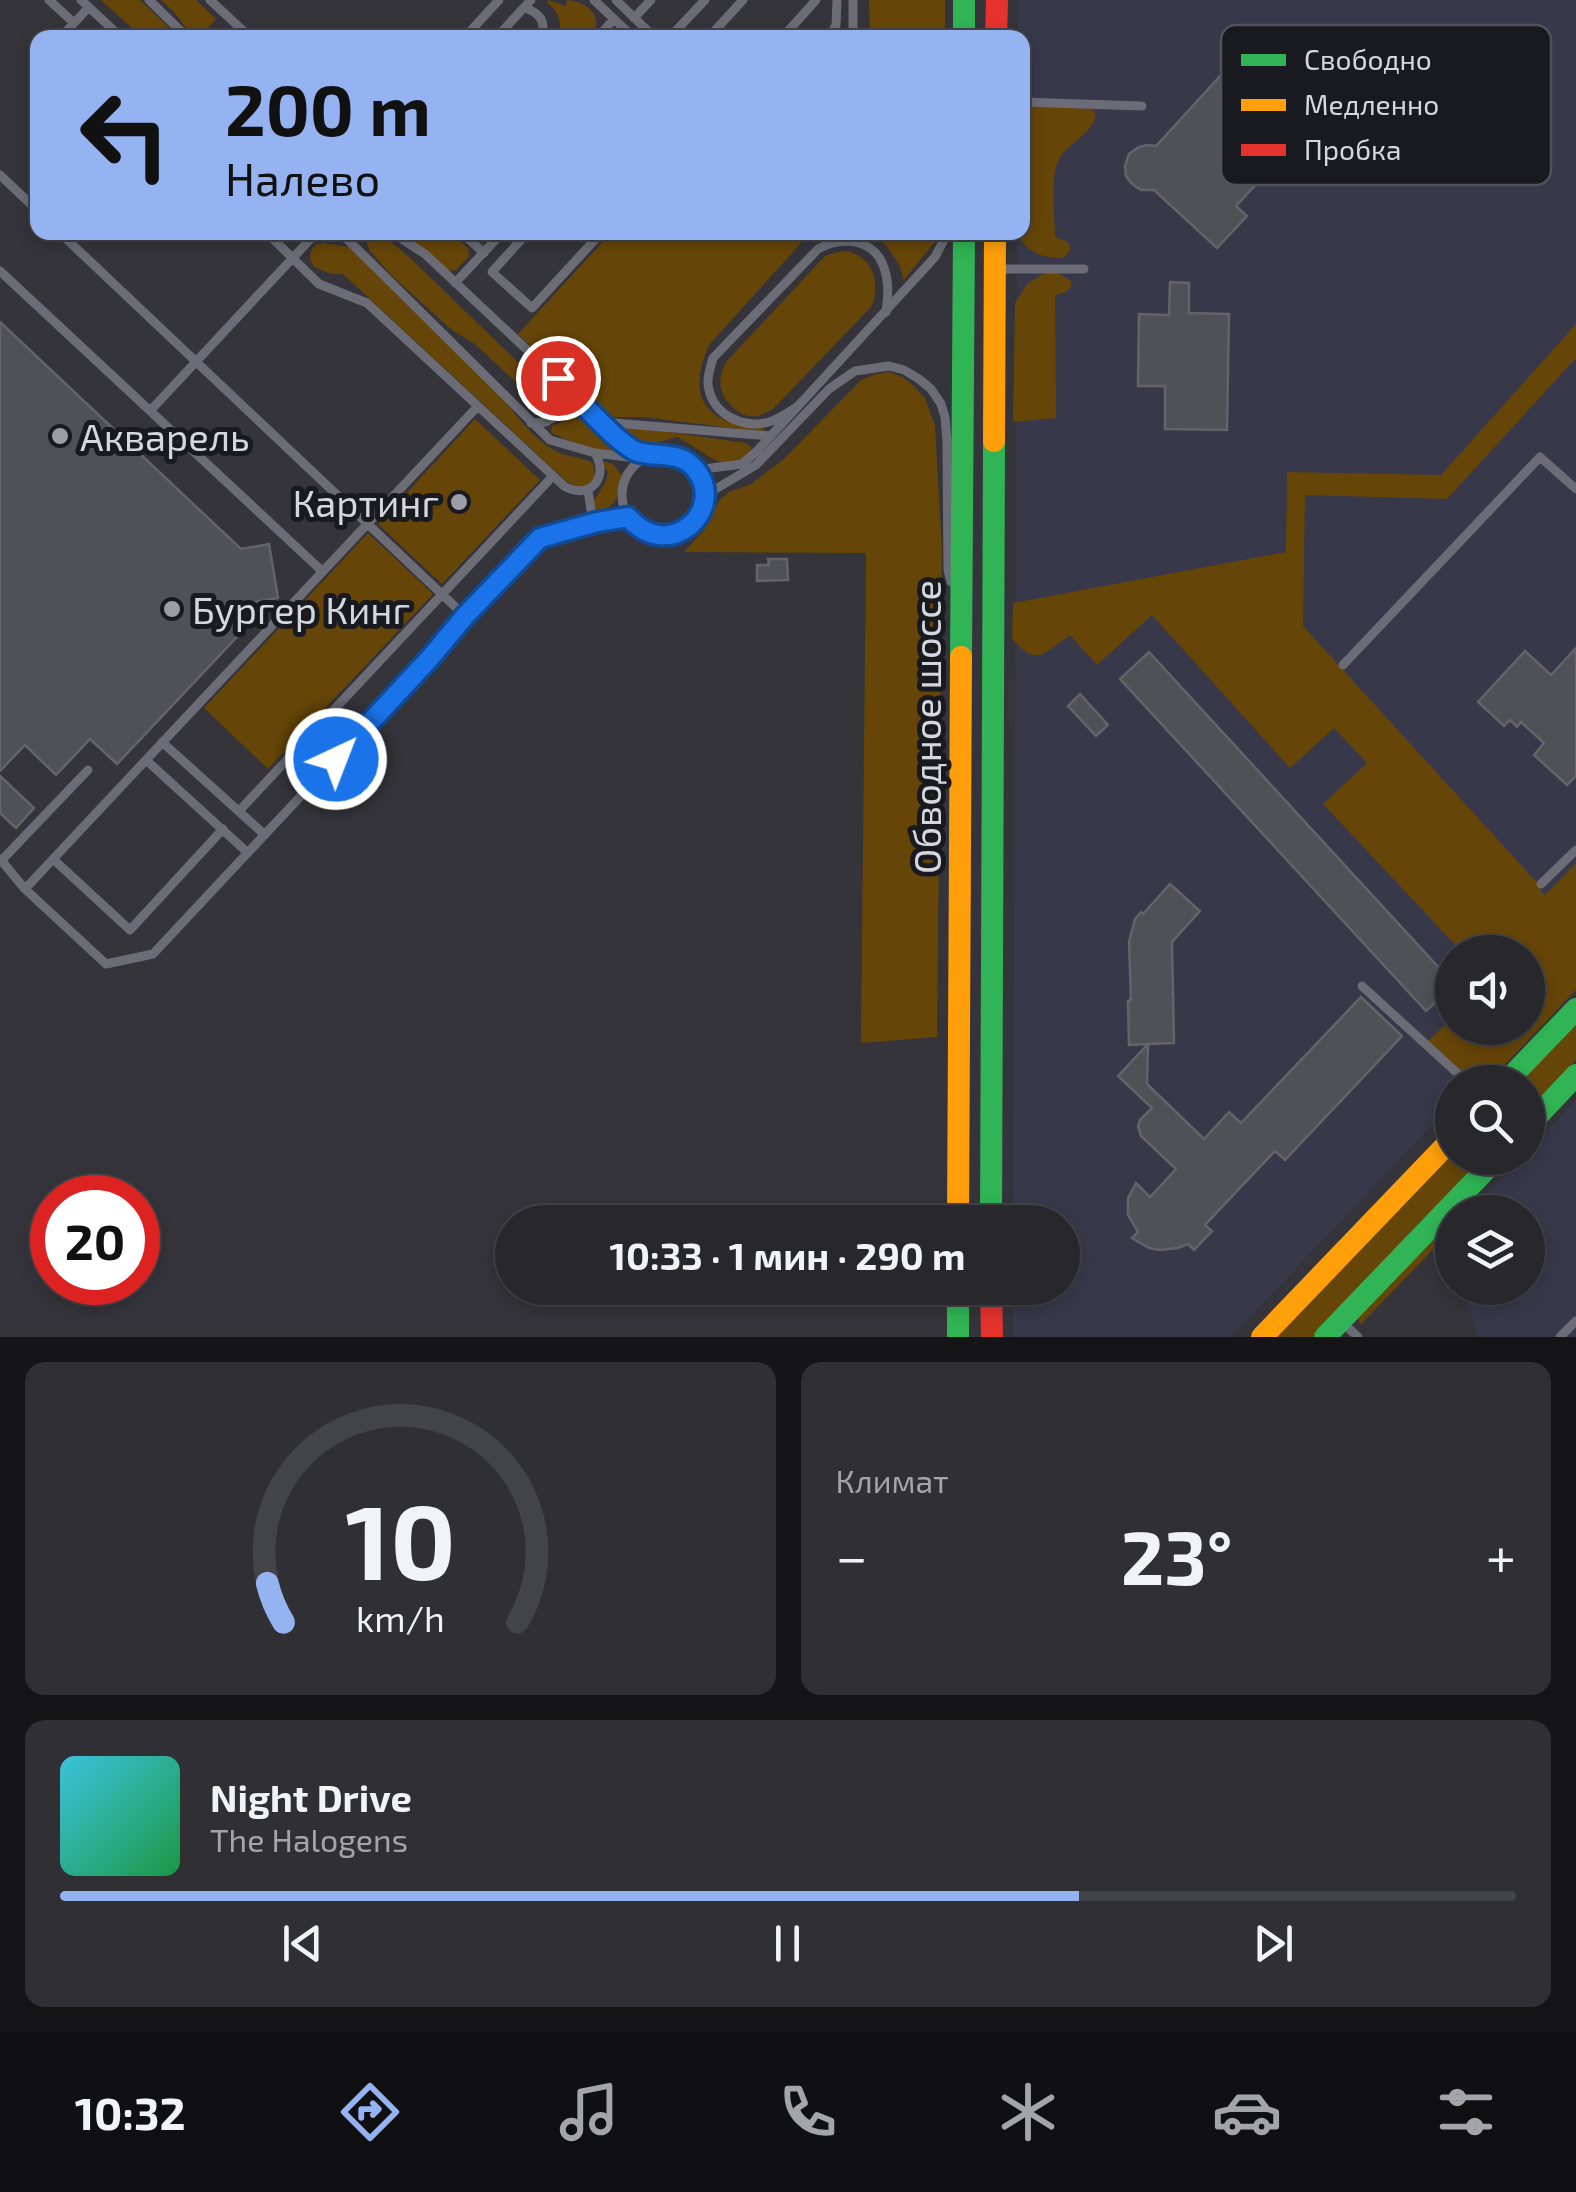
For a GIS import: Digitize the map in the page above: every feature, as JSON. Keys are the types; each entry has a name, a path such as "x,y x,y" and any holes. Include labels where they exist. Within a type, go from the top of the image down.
{"main road":[{"path":"964,0 964,30"},
{"path":"996,30 997,0"},
{"name":"Обводное шоссе","path":"958,1205 964,240"},
{"name":"Обводное шоссе","path":"992,1205 995,240"},
{"path":"1522,1065 1576,1009"},
{"path":"1545,1108 1576,1075"},
{"path":"1262,1337 1435,1157"},
{"path":"1341,1332 1482,1175"},
{"path":"958,1305 958,1337"},
{"path":"992,1305 992,1337"},
{"path":"996,1305 1004,1337"}],"lane":[{"path":"50,0 74,23"},
{"path":"148,0 180,30"},
{"path":"210,0 242,30"},
{"path":"471,30 499,0"},
{"path":"594,0 626,30"},
{"path":"616,0 647,30"},
{"path":"634,18 651,0"},
{"path":"677,30 705,0"},
{"path":"717,28 743,0"},
{"path":"789,30 816,0"},
{"path":"833,30 836,0"},
{"path":"853,0 853,30"},
{"path":"67,30 85,4 113,30"},
{"path":"504,30 528,4 540,16 542,30"},
{"path":"604,30 614,19"},
{"path":"1030,102 1142,106"},
{"path":"0,175 30,203"},
{"path":"67,240 465,616"},
{"path":"274,240 318,284 367,303 570,490 588,490 598,480 602,470 595,454"},
{"path":"150,411 311,240"},
{"path":"348,240 550,440 595,454 644,459 660,454"},
{"path":"402,240 424,254 618,439 636,452 686,460 696,470 702,482 702,509 696,520 674,535 648,534 628,517 623,505 624,481 644,459"},
{"path":"470,240 484,253"},
{"path":"455,283 496,240"},
{"path":"521,240 492,272 532,308 595,240"},
{"path":"798,406 766,423 749,424 721,410 708,389 708,374 714,358 818,248 839,240"},
{"path":"858,240 879,257 885,270 886,312"},
{"path":"696,470 742,464 886,312 935,257 944,240"},
{"path":"995,269 1084,269"},
{"path":"0,271 322,571"},
{"path":"704,496 756,465 828,389 855,372 889,366 904,370 931,389 945,417 948,570 962,632"},
{"path":"531,423 546,422 562,412 565,400 558,378"},
{"path":"25,889 477,408"},
{"path":"602,422 771,436"},
{"path":"1343,665 1540,456 1576,489"},
{"path":"240,812 552,477"},
{"path":"588,490 593,522"},
{"path":"88,770 1,860 25,889 106,964 153,954 540,538 593,522 628,517"},
{"path":"162,742 265,835"},
{"path":"146,760 248,853"},
{"path":"52,859 130,930 223,830"},
{"path":"1541,884 1576,850"},
{"path":"1362,986 1449,1065"},
{"path":"1560,1337 1576,1321"}],"shaded area":[{"path":"101,0 140,0 172,30 134,30"},
{"path":"161,0 196,0 216,19 206,30 188,30"},
{"path":"567,0 575,1 588,8 595,17 594,30 560,30 559,18 547,2 566,6"},
{"path":"869,0 945,0 945,30 870,30"},
{"path":"1018,0 1576,0 1576,974 1545,960 1545,935 1435,935 1435,1045 1509,1045 1489,1065 1435,1065 1435,1122 1231,1337 1013,1337 1013,1305 1080,1305 1080,1205 1013,1205 1017,240 1030,240 1030,30 1018,30"},
{"path":"1030,107 1092,109 1096,115 1089,129 1065,151 1055,171 1055,237 1068,242 1071,249 1064,258 1036,253 1021,240 1030,240"},
{"path":"389,240 408,256 553,396 557,403 555,414 544,417 538,413 520,386 392,276 367,243"},
{"path":"406,240 458,240 468,248 469,256 456,270 449,271"},
{"path":"605,240 804,240 709,345 702,363 701,393 706,405 726,421 762,427 763,432 644,417 609,417 518,334"},
{"path":"882,240 936,240 904,280 899,264"},
{"path":"324,243 350,247 504,399 537,438 553,450 593,463 595,477 587,486 579,488 566,481 343,274 314,267 311,250"},
{"path":"848,251 864,260 873,273 871,307 773,409 755,416 738,412 721,386 726,362 825,256"},
{"path":"1045,273 1059,273 1071,281 1066,292 1055,295 1056,418 1013,422 1015,303 1028,283"},
{"path":"1576,324 1576,358 1447,499 1305,495 1303,626 1545,895 1576,863 1576,990 1545,1022 1545,935 1446,935 1323,804 1367,763 1334,728 1290,768 1152,615 1097,665 1070,635 1047,652 1035,655 1012,638 1013,603 1286,552 1287,472 1441,475"},
{"path":"889,372 902,377 925,398 935,426 942,552 937,1037 861,1043 866,553 684,552 729,492 751,484 784,459 861,380"},
{"path":"569,405 622,451 586,447 551,432 552,425 567,416"},
{"name":"Картинг","path":"475,419 540,480 442,584 378,524"},
{"path":"620,425 746,443 752,448 744,458 726,463 677,437 639,444 618,428"},
{"path":"605,461 622,476 617,498 601,513 592,504 606,481"},
{"path":"368,533 433,594 268,769 204,708"},
{"path":"1576,1016 1576,1060 1545,1093 1545,1065 1529,1065"},
{"path":"1435,1034 1435,1045 1524,1045 1504,1065 1453,1065 1427,1042"},
{"path":"1576,1100 1576,1337 1478,1337 1468,1305 1545,1305 1545,1195 1485,1195 1505,1175 1545,1175 1545,1133"},
{"path":"1435,1164 1435,1175 1467,1175 1448,1195 1435,1195 1435,1209 1313,1337 1272,1337"},
{"path":"1435,1232 1435,1248 1360,1325 1358,1318"}],"building":[{"path":"1221,75 1221,185 1255,185 1236,206 1247,216 1217,248 1154,190 1141,190 1126,176 1129,154 1139,147 1156,146"},
{"path":"1170,282 1189,283 1189,313 1229,314 1227,430 1165,429 1165,386 1138,386 1139,314 1169,315"},
{"name":"Акварель","path":"0,322 241,549 269,544 278,598 249,603 251,622 117,764 90,739 56,775 25,745 0,771"},
{"path":"768,559 787,559 788,580 757,581 757,565 769,565"},
{"path":"1576,648 1576,776 1567,785 1534,755 1544,743 1521,722 1517,727 1510,720 1504,726 1478,702 1525,651 1551,675"},
{"path":"1149,652 1435,963 1435,1003 1426,1011 1120,679"},
{"path":"1080,694 1108,725 1096,736 1068,706"},
{"path":"0,776 34,808 16,828 0,813"},
{"path":"1170,884 1200,911 1172,942 1174,1043 1129,1045 1129,942 1135,919"},
{"path":"1361,997 1402,1036 1285,1160 1275,1151 1205,1225 1212,1231 1194,1250 1188,1244 1160,1250 1149,1248 1132,1238 1138,1232 1128,1215 1128,1198 1136,1183 1150,1197 1176,1169 1141,1136 1140,1120 1152,1108 1118,1076 1148,1044 1147,1084 1204,1139 1229,1112 1241,1123"}],"traffic: fast":[{"path":"964,0 964,30"},
{"path":"961,657 964,240"},
{"path":"991,1205 994,441"},
{"path":"1522,1065 1576,1009"},
{"path":"1545,1108 1576,1075"},
{"path":"1325,1337 1481,1175"},
{"path":"958,1305 958,1337"}],"traffic: slow":[{"path":"994,441 995,240"},
{"path":"958,1205 961,657"},
{"path":"1262,1337 1435,1157"}],"traffic: jam":[{"path":"996,30 997,0"},
{"path":"991,1305 992,1337"}],"place":[{"name":"Акварель","path":"60,436"},
{"name":"Картинг","path":"459,502"},
{"name":"Бургер Кинг","path":"172,609"}],"route":[{"path":"336,759 540,538 628,517 648,534 674,535 696,520 704,496 696,470 673,455 636,452 558,378"}]}
